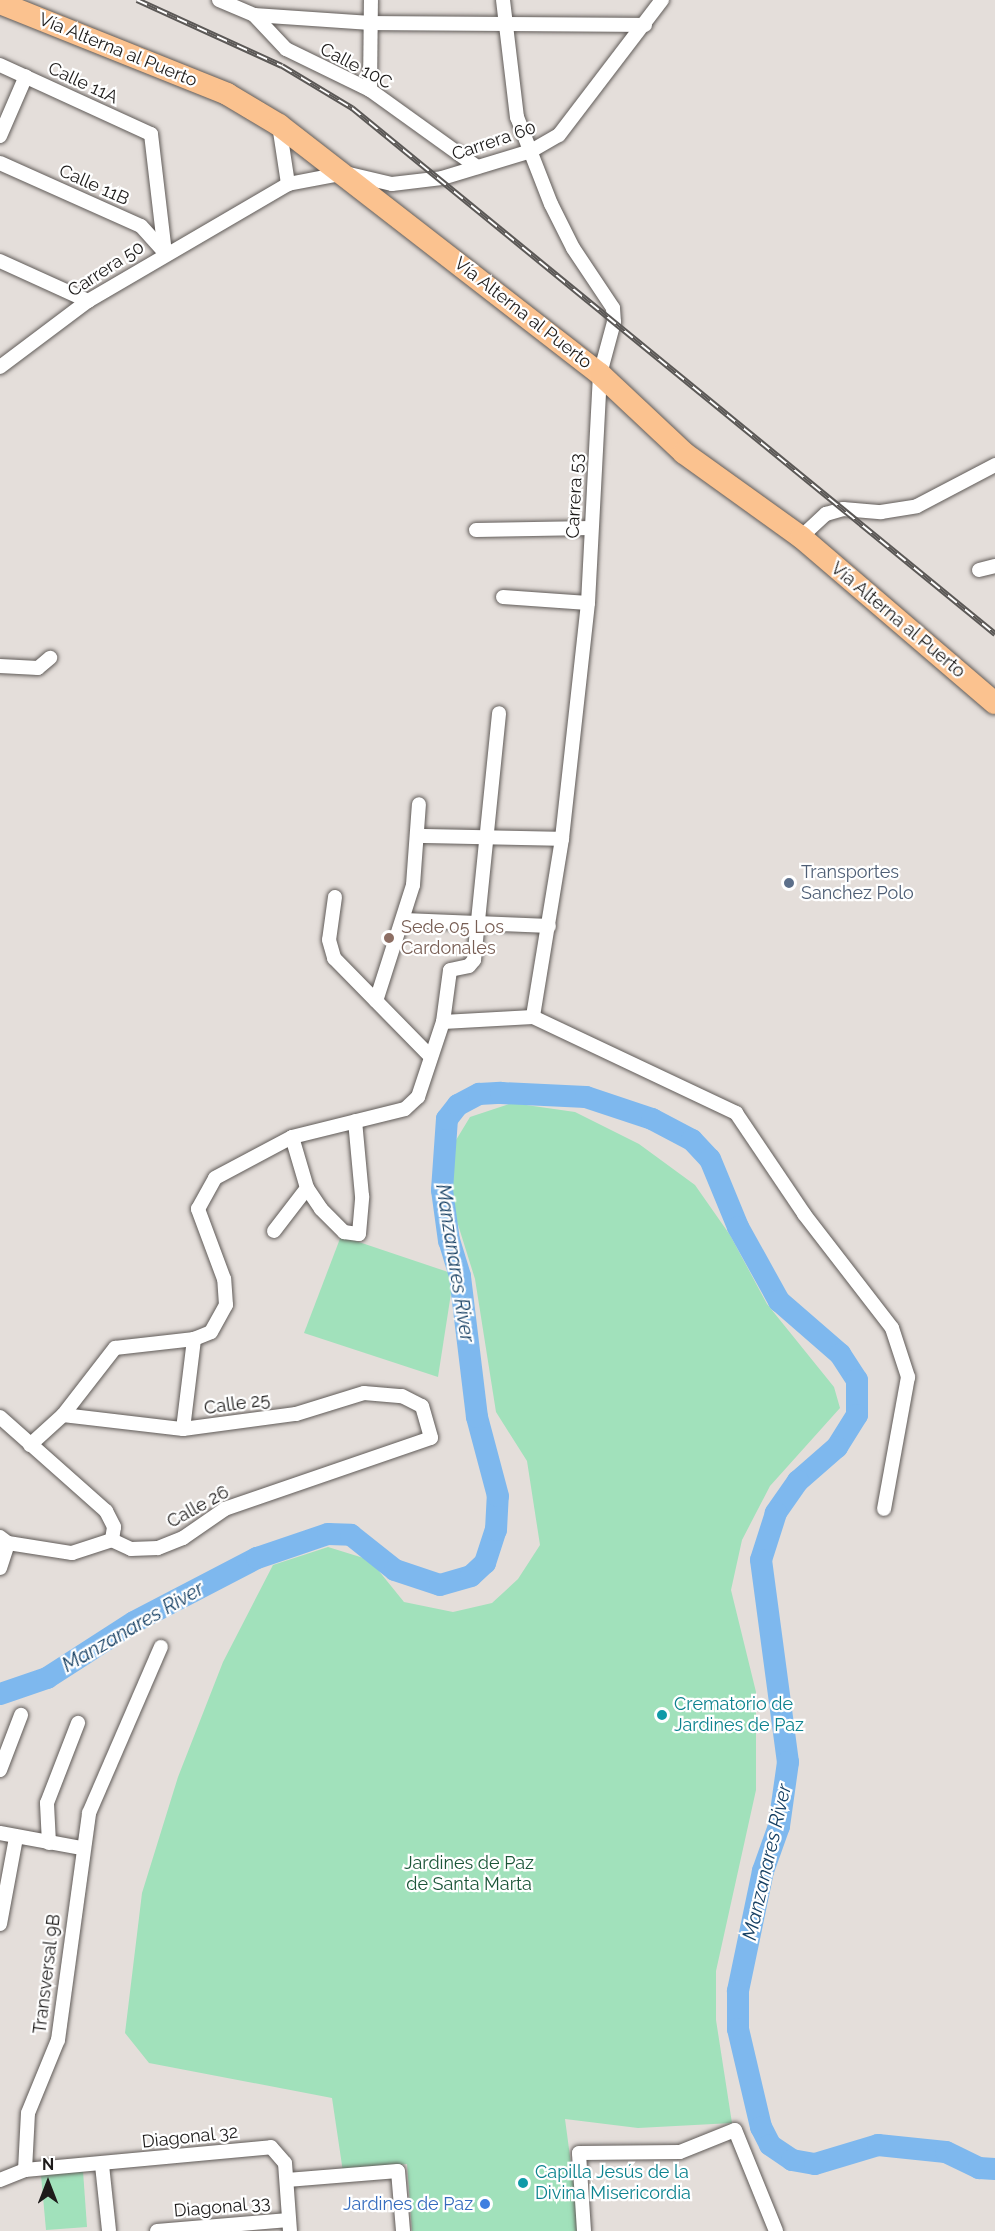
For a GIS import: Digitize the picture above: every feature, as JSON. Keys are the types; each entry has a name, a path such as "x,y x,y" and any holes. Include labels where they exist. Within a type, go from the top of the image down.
{"main road":[{"name":"Vía Alterna al Puerto","path":"0,3 227,94 279,125 345,173 600,374 684,453 801,537 995,703"}],"street":[{"name":"Calle 10C","path":"219,0 248,8 286,49 370,90 477,167"},
{"path":"370,90 371,0"},
{"name":"Carrera 53","path":"503,0 517,117 573,248 613,308 614,322 600,374 588,603 562,839 532,1017"},
{"name":"Carrera 60","path":"345,173 392,184 442,178 531,151 559,135 662,0"},
{"path":"248,8 371,23 505,22 645,25"},
{"name":"Calle 11A","path":"0,64 151,134"},
{"path":"0,136 26,76"},
{"path":"279,125 288,184"},
{"name":"Carrera 50","path":"2,362 88,301 165,253 151,134"},
{"name":"Calle 11B","path":"0,163 141,226 165,253"},
{"path":"165,253 288,184 345,173"},
{"path":"0,261 88,301"},
{"path":"801,537 826,514 843,509 881,512 916,506 995,465"},
{"path":"476,530 591,528"},
{"path":"979,570 995,566"},
{"path":"503,597 588,603"},
{"path":"0,666 38,668 50,658"},
{"path":"30,1445 63,1415 115,1348 194,1339 211,1332 226,1305 224,1279 198,1218 207,1185 292,1137 405,1109 418,1097 429,1055 443,1022 448,974 452,967 472,963 489,835 499,713"},
{"path":"376,1001 405,920 420,836 419,804"},
{"path":"420,836 489,835 562,839"},
{"path":"335,897 329,940 334,958 429,1055"},
{"path":"405,920 549,926"},
{"path":"443,1022 532,1017 736,1113 804,1214 892,1328 908,1377 884,1509"},
{"path":"292,1137 308,1188 344,1232 359,1234 362,1196 355,1121"},
{"path":"274,1231 308,1188"},
{"path":"183,1429 194,1339"},
{"name":"Calle 25","path":"63,1415 183,1429 296,1414 364,1393 413,1398 422,1406 431,1438"},
{"path":"0,1417 106,1511 114,1527 112,1540 72,1554 4,1540 0,1568"},
{"name":"Calle 26","path":"112,1540 131,1549 158,1548 183,1538 225,1509 431,1438"},
{"name":"Transversal 9B","path":"25,2170 28,2113 58,2040 81,1848 89,1813 161,1647"},
{"path":"0,1770 21,1715"},
{"path":"49,1843 47,1803 78,1723"},
{"path":"0,1728 14,1731"},
{"path":"0,1833 16,1838 81,1848"},
{"path":"0,1924 2,1896 16,1838"},
{"path":"584,2231 579,2153 680,2152 735,2130 776,2231"},
{"name":"Diagonal 32","path":"102,2165 272,2146 280,2152 286,2180"},
{"path":"0,2180 25,2170 102,2165 109,2231"},
{"path":"290,2225 286,2180 398,2171 403,2231"},
{"name":"Diagonal 33","path":"157,2231 290,2225"}],"green space":[{"name":"Jardines de Paz de Santa Marta","path":"512,1103 575,1112 639,1144 695,1185 730,1235 767,1304 834,1387 840,1408 770,1486 742,1540 731,1590 756,1692 756,1790 716,1971 716,2020 732,2123 638,2128 565,2119 580,2231 412,2231 407,2164 343,2172 332,2098 149,2063 125,2033 142,1893 178,1777 223,1662 273,1565 328,1547 370,1560 404,1602 453,1612 492,1603 518,1579 540,1545 527,1461 496,1412 475,1279 445,1183 450,1150 470,1117"},
{"path":"341,1236 454,1274 438,1377 304,1333"},
{"path":"83,2171 87,2227 46,2230 41,2175"}],"waterway":[{"name":"Manzanares River","path":"0,1694 47,1678 134,1622 257,1558 328,1534 351,1535 395,1570 440,1585 471,1576 485,1563 496,1530 498,1496 477,1417 460,1276 449,1241 442,1190 447,1119 458,1105 479,1094 501,1093 586,1097 652,1119 692,1140 710,1159 738,1227 779,1301 840,1354 857,1380 857,1415 837,1447 798,1481 776,1513 761,1560 788,1762 779,1826 763,1871 738,1991 738,2029 761,2127 770,2145 792,2160 815,2164 878,2145 946,2152 979,2168 995,2169"}],"railway":[{"path":"137,0 282,66 352,108 995,634"}],"place":[{"name":"Transportes Sanchez Polo","path":"789,883"},
{"name":"Sede 05 Los Cardonales","path":"389,938"},
{"name":"Crematorio de Jardines de Paz","path":"662,1715"},
{"name":"Capilla Jesús de la Divina Misericordia","path":"523,2183"},
{"name":"Jardines de Paz","path":"485,2204"}]}
